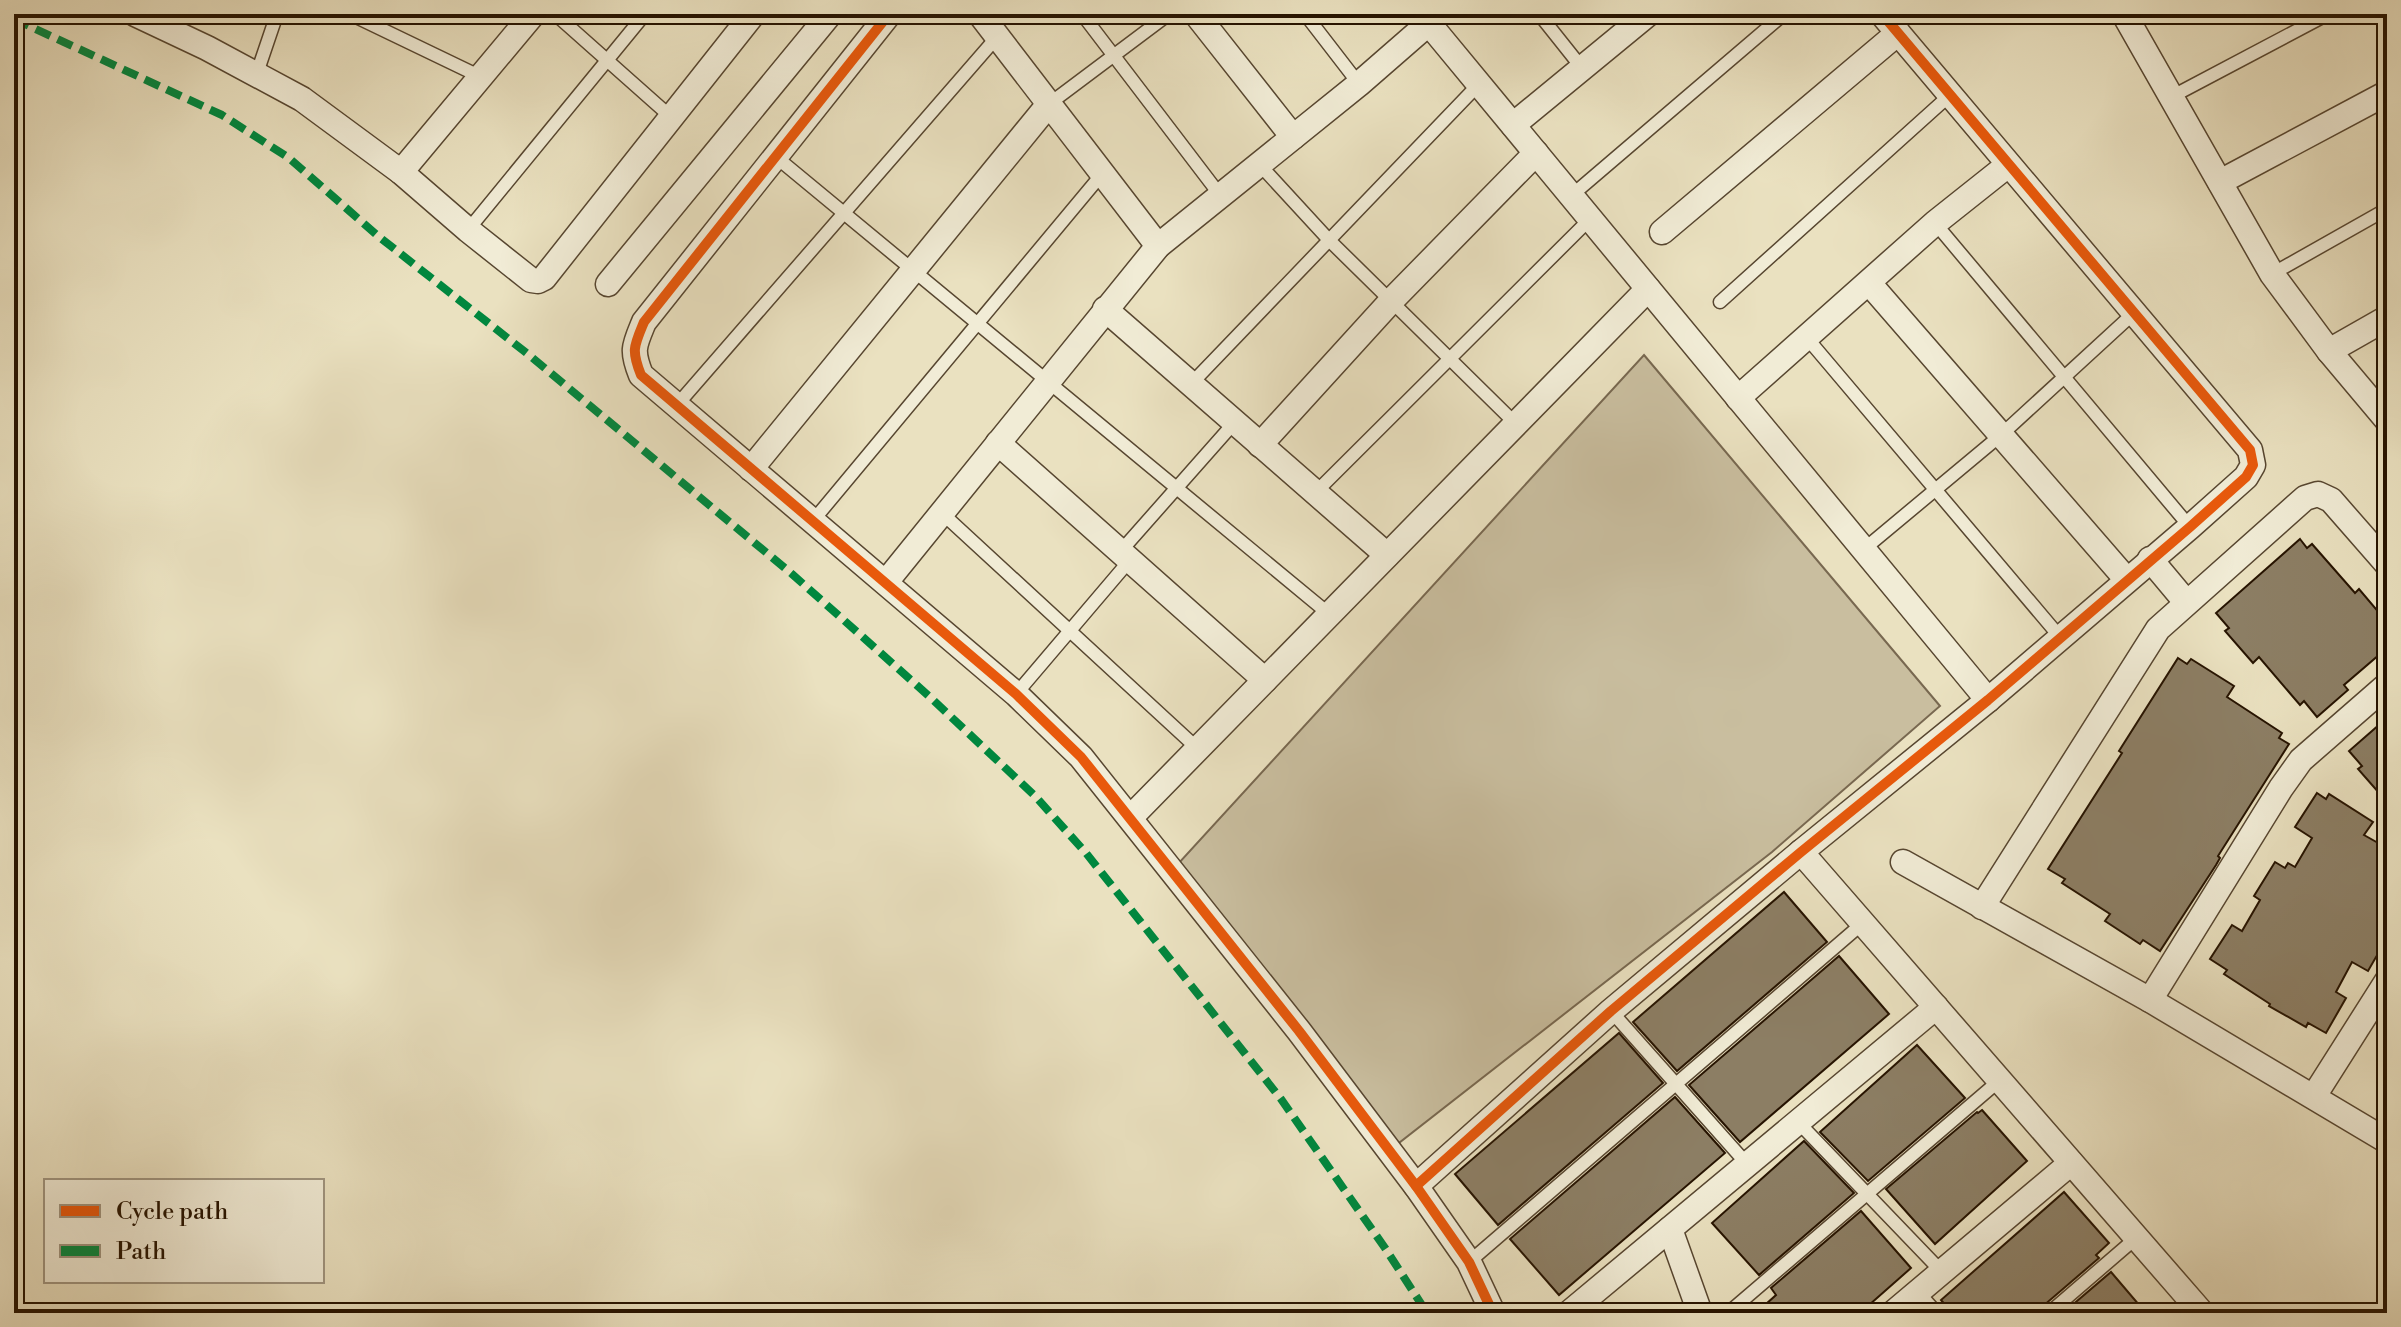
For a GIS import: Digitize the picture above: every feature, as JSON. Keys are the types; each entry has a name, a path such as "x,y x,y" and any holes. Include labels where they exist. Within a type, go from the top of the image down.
{"street":[{"path":"135,14 257,73 302,99 401,172 531,280 538,281 544,278 753,14"},
{"path":"401,172 533,14"},
{"path":"608,284 830,14"},
{"path":"889,14 644,322 635,342 633,356 641,375 1016,694 1081,757 1299,1031 1416,1186 1469,1262 1493,1313"},
{"path":"980,14 1158,246"},
{"path":"1196,14 1293,137"},
{"path":"1513,125 1647,14"},
{"path":"2124,14 2272,274 2329,351 2387,420"},
{"path":"886,582 1158,246 1359,84 1425,19 1988,700"},
{"path":"1416,1186 1611,1011 1988,700 2190,527 2246,477 2253,465 2250,450 1890,23 1662,232"},
{"path":"2220,182 2387,93"},
{"path":"751,469 1049,104"},
{"path":"1260,445 1392,300 1536,153"},
{"path":"1738,398 1935,223 2008,165"},
{"path":"1869,283 2127,580"},
{"path":"1131,817 1648,289"},
{"path":"1105,309 1387,555"},
{"path":"2329,351 2387,318"},
{"path":"998,443 1265,680"},
{"path":"1982,907 2158,629 2305,498 2318,494 2331,500 2387,564"},
{"path":"2150,559 2186,602"},
{"path":"2150,1000 2301,760 2387,685"},
{"path":"1801,852 2136,1238 2195,1311"},
{"path":"1903,862 2150,1000 2387,1141"},
{"path":"2314,1096 2387,981"},
{"path":"1583,1308 1670,1229 1936,1007"},
{"path":"1893,1313 2071,1163"},
{"path":"1670,1229 1700,1313"}],"lane":[{"path":"257,73 277,14"},
{"path":"350,14 481,77"},
{"path":"555,14 671,117"},
{"path":"468,230 645,14"},
{"path":"1082,14 1220,195"},
{"path":"1049,104 1169,14"},
{"path":"1305,14 1359,84"},
{"path":"1539,14 1582,68"},
{"path":"1571,196 1784,14"},
{"path":"2171,97 2328,14"},
{"path":"677,405 997,37"},
{"path":"1191,384 1479,84"},
{"path":"1720,302 1950,95"},
{"path":"776,157 1329,614"},
{"path":"1260,165 1329,240 1516,424"},
{"path":"812,522 1102,174"},
{"path":"2272,274 2387,209"},
{"path":"1315,493 1590,219"},
{"path":"1935,223 2190,527"},
{"path":"1863,550 2001,435 2135,312"},
{"path":"1807,338 2060,637"},
{"path":"1016,694 1070,631 1176,489 1234,423"},
{"path":"943,514 1198,749"},
{"path":"1469,1262 1863,923"},
{"path":"1611,1011 1747,1164"},
{"path":"1728,1313 2000,1080"},
{"path":"1798,1122 1942,1272"},
{"path":"2049,1313 2136,1238"},
{"path":"1918,1292 1937,1313"}],"shaded area":[{"path":"1644,355 1940,706 1772,852 1395,1146 1177,865"}],"building":[{"path":"2300,539 2307,548 2312,544 2355,593 2359,589 2387,622 2387,648 2344,685 2348,690 2317,717 2304,701 2300,705 2259,657 2253,663 2225,631 2229,628 2216,613"},
{"path":"2178,658 2187,664 2191,659 2234,686 2227,697 2282,733 2279,738 2289,744 2160,951 2143,940 2140,944 2105,921 2110,914 2062,883 2065,879 2048,869"},
{"path":"2380,724 2387,733 2387,802 2358,769 2362,766 2349,751"},
{"path":"2317,793 2326,799 2329,794 2373,822 2364,835 2387,848 2387,938 2368,971 2352,962 2336,992 2346,998 2326,1033 2308,1023 2306,1027 2269,1006 2224,974 2227,970 2210,959 2232,925 2242,931 2260,900 2254,896 2275,862 2285,868 2288,863 2295,867 2312,838 2295,827"},
{"path":"1784,892 1827,942 1677,1071 1633,1022"},
{"path":"1839,956 1889,1014 1740,1142 1689,1085"},
{"path":"1619,1033 1663,1083 1498,1225 1455,1174"},
{"path":"1917,1045 1965,1098 1868,1181 1820,1132"},
{"path":"1675,1097 1725,1153 1559,1295 1510,1239"},
{"path":"1982,1110 2027,1161 1935,1244 1886,1189"},
{"path":"1804,1141 1854,1193 1759,1275 1712,1223"},
{"path":"2064,1192 2109,1243 2096,1255 2099,1258 2043,1306 2040,1313 1952,1313 1941,1300"},
{"path":"1861,1211 1911,1268 1860,1313 1756,1313 1776,1295 1771,1288"},
{"path":"2111,1272 2146,1313 2063,1313"}],"marked path":[{"path":"14,19 222,115 289,158 378,236 529,355 792,574 930,697 1035,796 1086,853 1281,1099 1427,1313"}],"cycle path":[{"path":"889,14 644,322 635,348 641,375 1016,694 1081,757 1299,1031 1416,1186 1469,1262 1493,1313"},
{"path":"1416,1186 1611,1011 1988,700 2190,527 2246,477 2253,465 2250,450 1882,14"}]}
